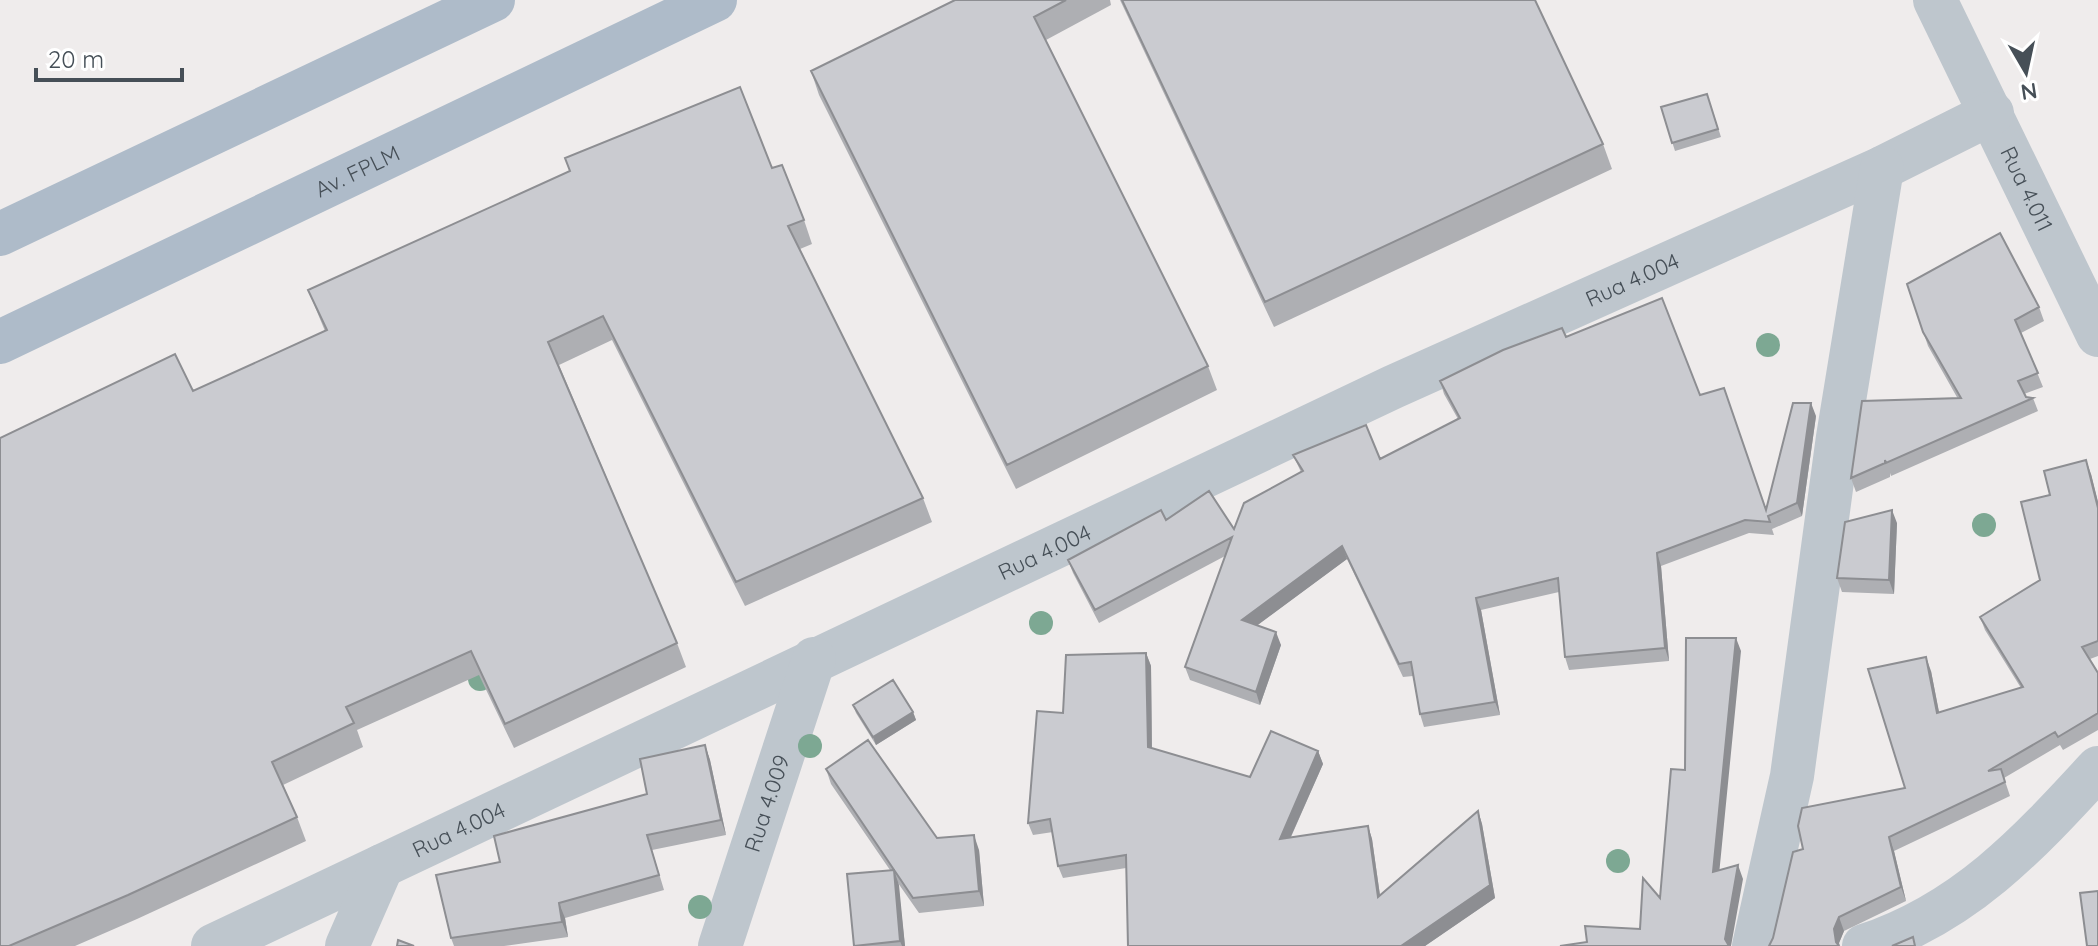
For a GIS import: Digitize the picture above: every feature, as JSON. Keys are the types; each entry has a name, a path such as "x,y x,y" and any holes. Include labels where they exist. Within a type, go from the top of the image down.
{"main road":[{"path":"0,234 493,0"},
{"name":"Av. FPLM","path":"0,342 715,0"}],"street":[{"name":"Rua 4.011","path":"1935,0 2098,335"},
{"name":"Rua 4.004","path":"213,946 1393,387 1882,168 1992,113"},
{"path":"1754,946 1792,776 1838,437 1882,168"},
{"name":"Rua 4.009","path":"720,946 814,659"},
{"path":"1864,946 1950,906 2005,866 2098,768"},
{"path":"347,946 382,866"}],"building":[{"path":"955,0 1066,0 1034,17 1208,366 1007,465 811,71"},
{"path":"1122,0 1535,0 1603,144 1265,302"},
{"path":"740,87 772,168 782,165 804,220 788,226 923,498 736,582 603,316 548,342 677,643 505,724 471,651 346,707 354,723 272,762 297,817 128,895 9,946 0,946 0,438 175,354 193,391 327,330 308,290 570,171 565,158"},
{"path":"1707,94 1718,129 1672,143 1661,107"},
{"path":"2000,233 2039,307 2015,320 2038,373 2018,381 2026,397 2033,398 1886,463 1885,460 1885,463 1851,478 1862,401 1961,398 1923,332 1907,284"},
{"path":"1662,298 1700,395 1724,388 1766,510 1793,403 1811,403 1797,503 1768,516 1770,522 1745,520 1657,553 1665,648 1565,657 1558,578 1476,598 1495,702 1420,714 1411,662 1399,664 1342,546 1242,620 1276,632 1256,692 1185,667 1232,537 1095,610 1068,560 1161,510 1166,520 1209,491 1234,529 1244,503 1303,471 1293,455 1366,425 1380,459 1460,418 1440,381 1503,350 1562,328 1566,337"},
{"path":"2086,460 2098,508 2098,641 2082,647 2098,673 2098,713 2058,737 2055,732 1988,771 2001,769 2005,782 1889,837 1901,887 1839,917 1834,929 1839,946 1769,946 1793,852 1803,849 1798,826 1802,808 1905,788 1868,669 1926,657 1937,713 2023,687 1980,617 2040,580 2021,502 2050,495 2044,471"},
{"path":"1892,510 1889,580 1837,578 1845,522"},
{"path":"1686,638 1736,638 1713,872 1738,865 1725,939 1729,946 1560,946 1587,942 1585,926 1640,929 1643,878 1660,898 1671,769 1685,770"},
{"path":"1146,653 1148,747 1250,777 1271,731 1318,751 1280,839 1368,826 1378,897 1478,811 1490,885 1401,946 1128,946 1126,855 1058,866 1050,819 1028,823 1037,711 1063,713 1066,655"},
{"path":"893,680 913,712 873,737 853,705"},
{"path":"868,740 937,838 974,835 979,891 913,898 826,769"},
{"path":"705,745 721,820 647,835 659,875 559,903 562,922 451,938 436,875 500,862 494,836 647,794 640,759"},
{"path":"894,870 900,941 854,946 847,874"},
{"path":"2098,891 2098,946 2087,946 2080,893"},
{"path":"1913,937 1915,946 1892,946"},
{"path":"398,940 414,946 397,946"}]}
